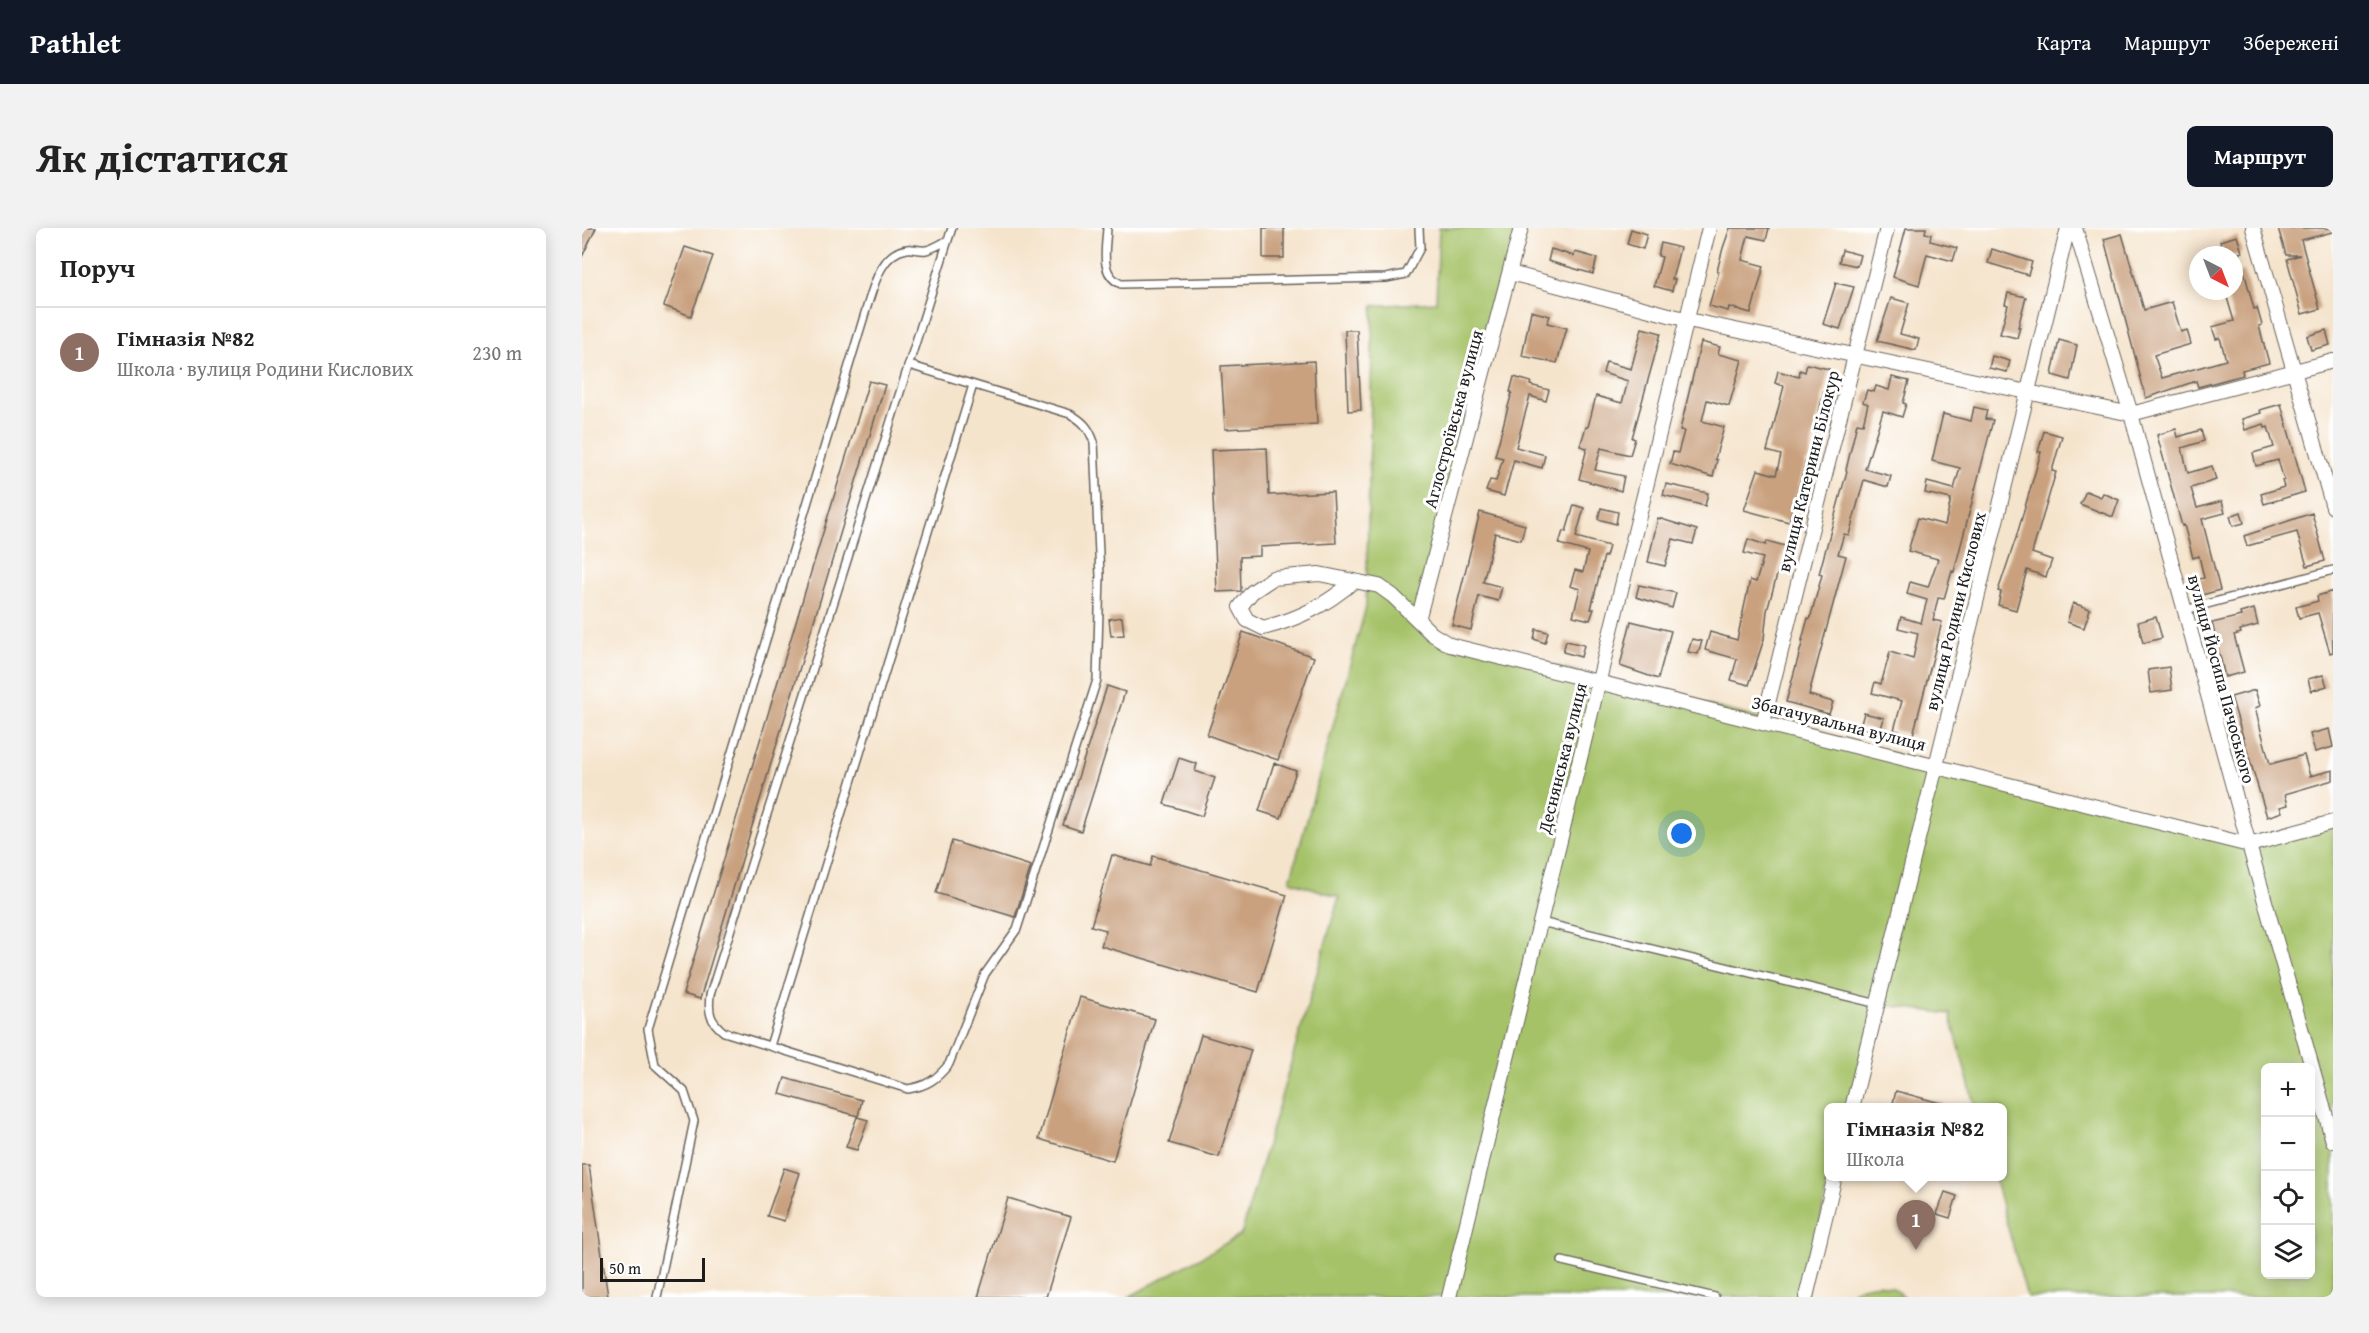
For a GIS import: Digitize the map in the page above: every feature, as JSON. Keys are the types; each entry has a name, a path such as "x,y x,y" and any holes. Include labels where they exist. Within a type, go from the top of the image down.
{"street":[{"name":"Аглостроївська вулиця","path":"1418,620 1521,228"},
{"name":"Деснянська вулиця","path":"1449,1297 1709,228"},
{"name":"вулиця Катерини Білокур","path":"1763,723 1887,228"},
{"name":"вулиця Родини Кислових","path":"1853,1103 2068,228"},
{"name":"вулиця Йосипа Пачоського","path":"2075,228 2132,414 2249,845 2333,1141"},
{"path":"2253,228 2333,507"},
{"path":"1510,273 1688,320 2132,414 2333,361"},
{"name":"Збагачувальна вулиця","path":"1354,581 1339,594 1306,615 1263,628 1247,620 1240,607 1252,592 1273,579 1319,574 1354,581 1379,586 1394,596 1432,634 1450,645 2249,845 2333,822"},
{"path":"1806,1297 1834,1181"}],"lane":[{"path":"909,365 1070,414 1081,420 1089,429 1094,442 1100,576 1097,680 1017,929 985,974 958,1045 948,1064 939,1076 923,1086 908,1089 724,1032 716,1025 708,1009 710,995 952,228"},
{"path":"1107,228 1106,270 1111,279 1121,284 1386,279 1406,273 1420,248 1419,228"},
{"path":"657,1297 694,1121 684,1091 655,1065 648,1029 865,313 879,274 886,260 895,252 908,248 927,250 948,240"},
{"path":"770,1046 973,385"},
{"path":"2185,610 2333,570"},
{"path":"1541,922 1878,1004"},
{"path":"1562,1261 1715,1297"}],"green space":[{"path":"1439,228 1521,228 1418,619 1432,634 2249,845 2333,822 2333,1297 2027,1297 1995,1181 2007,1181 2007,1103 1974,1103 1950,1014 1878,1004 1853,1103 1824,1103 1824,1181 1828,1181 1806,1297 1129,1297 1241,1235 1339,897 1290,881 1366,607 1373,306 1436,302"},
{"path":"1879,1284 1893,1288 1905,1297 1845,1297 1859,1287"}],"building":[{"path":"582,228 596,228 582,257"},
{"path":"1263,228 1284,228 1284,258 1263,258"},
{"path":"1730,228 1769,228 1766,240 1748,236 1742,260 1764,266 1751,313 1729,307 1728,311 1709,306"},
{"path":"1906,228 1926,228 1925,233 1931,234 1930,241 1957,248 1953,261 1927,254 1919,285 1893,277"},
{"path":"2278,228 2333,228 2333,232 2301,240 2320,309 2302,314 2287,259 2300,255 2286,255"},
{"path":"1631,229 1647,234 1643,249 1627,244"},
{"path":"2122,234 2144,310 2172,302 2181,332 2187,330 2191,344 2154,355 2162,378 2226,360 2220,338 2216,339 2212,327 2234,321 2228,300 2243,300 2244,271 2254,309 2257,308 2262,325 2259,326 2269,363 2242,370 2243,375 2198,387 2196,381 2146,398 2104,239"},
{"path":"2237,236 2240,246 2221,246 2220,241"},
{"path":"1661,243 1680,248 1672,279 1675,279 1672,291 1654,286 1662,257 1658,256"},
{"path":"685,247 713,256 691,316 664,306"},
{"path":"1551,249 1574,256 1575,252 1597,258 1593,274 1548,261"},
{"path":"1992,249 2032,262 2028,275 1988,263"},
{"path":"1842,250 1860,255 1857,266 1839,262"},
{"path":"1836,283 1854,287 1840,329 1823,324"},
{"path":"2008,293 2026,297 2017,338 2000,334 2008,305 2005,304"},
{"path":"1891,298 1909,303 1900,334 1919,339 1916,350 1877,341"},
{"path":"1531,311 1550,316 1547,323 1567,328 1557,363 1522,356"},
{"path":"1642,328 1661,333 1632,438 1635,439 1630,455 1601,448 1595,470 1624,476 1621,491 1579,479 1587,448 1580,446 1586,427 1588,427 1596,396 1622,403 1628,381 1603,373 1606,362 1631,369"},
{"path":"1345,330 1357,330 1361,410 1348,411"},
{"path":"2326,330 2330,345 2311,350 2307,336"},
{"path":"2059,340 2077,345 2070,380 2052,375"},
{"path":"1701,342 1720,347 1718,354 1742,360 1729,406 1707,400 1702,421 1724,427 1715,459 1717,460 1713,477 1670,464 1673,452 1678,453 1684,431 1680,430"},
{"path":"1992,356 2010,361 2007,372 1989,368"},
{"path":"1314,361 1317,424 1225,429 1221,366"},
{"path":"1807,364 1829,369 1808,461 1806,461 1789,522 1744,510 1758,470 1776,475 1781,455 1767,451 1784,386 1775,383 1778,371 1799,377 1800,370 1805,372"},
{"path":"1514,377 1531,382 1530,385 1549,390 1546,401 1530,396 1516,447 1545,455 1542,468 1514,460 1504,496 1486,491 1490,480 1496,481 1503,458 1495,456"},
{"path":"1892,377 1909,381 1903,403 1906,404 1902,417 1883,411 1865,469 1891,476 1888,487 1864,480 1849,535 1844,534 1838,554 1846,556 1809,695 1833,702 1829,714 1786,702 1822,575 1819,574 1847,471 1857,423 1863,424 1868,404 1863,402 1867,390 1874,392 1876,386 1889,390"},
{"path":"869,381 885,385 700,999 683,994"},
{"path":"2281,404 2305,492 2264,504 2261,494 2284,487 2282,481 2284,480 2278,460 2256,466 2253,453 2274,447 2268,427 2265,428 2264,424 2245,430 2242,419 2261,413 2260,410"},
{"path":"1974,407 1987,410 1985,419 1993,420 1954,572 1952,571 1944,599 1938,598 1933,620 1942,622 1913,735 1894,730 1902,701 1872,693 1875,682 1881,684 1890,652 1913,659 1918,633 1898,628 1901,617 1921,623 1927,600 1907,594 1910,582 1928,587 1938,559 1908,551 1918,518 1945,525 1951,499 1925,493 1927,482 1954,489 1960,468 1932,461 1943,414 1971,421"},
{"path":"2176,429 2178,437 2201,430 2204,441 2182,448 2188,473 2212,466 2216,480 2191,488 2197,508 2222,501 2225,513 2202,519 2220,590 2202,595 2198,579 2204,578 2199,556 2193,558 2157,435"},
{"path":"2044,431 2062,436 2052,471 2056,472 2032,553 2052,560 2046,577 2027,570 2016,610 1998,605 2001,592 1998,591 2041,452 2038,452"},
{"path":"1267,448 1269,495 1333,492 1336,543 1260,547 1260,556 1240,557 1241,591 1217,592 1211,450"},
{"path":"1666,484 1708,493 1705,506 1663,495"},
{"path":"2086,491 2101,497 2103,493 2119,500 2113,517 2080,504"},
{"path":"1574,505 1584,508 1576,537 1609,546 1606,557 1604,556 1590,620 1573,616 1580,589 1570,586 1575,570 1583,572 1588,552 1559,544 1563,531 1566,532"},
{"path":"1601,508 1618,512 1616,524 1598,519"},
{"path":"1480,512 1525,525 1521,540 1495,533 1483,582 1502,587 1498,601 1479,596 1471,630 1452,625"},
{"path":"2241,512 2244,523 2233,526 2230,516"},
{"path":"2312,513 2325,561 2307,566 2297,532 2247,546 2244,536"},
{"path":"1658,518 1697,530 1693,544 1673,539 1665,566 1648,562"},
{"path":"1748,539 1766,545 1767,541 1785,546 1767,611 1764,639 1749,685 1731,680 1737,659 1705,650 1710,632 1737,640 1750,580 1756,582 1763,558 1744,553"},
{"path":"1639,585 1676,593 1672,608 1636,597"},
{"path":"2333,591 2333,652 2330,653 2318,613 2299,618 2296,607 2318,601 2317,596"},
{"path":"2073,603 2090,609 2084,628 2067,622"},
{"path":"2254,609 2258,625 2240,630 2241,633 2234,635 2244,672 2225,677 2212,623 2241,616 2240,613"},
{"path":"1122,617 1124,635 1111,636 1109,619"},
{"path":"2156,617 2162,638 2143,643 2138,622"},
{"path":"1631,621 1671,631 1658,679 1620,666"},
{"path":"1536,629 1548,632 1545,643 1534,639"},
{"path":"1243,632 1314,657 1278,760 1207,735"},
{"path":"1692,639 1702,641 1698,654 1688,652"},
{"path":"1566,641 1584,645 1581,657 1563,652"},
{"path":"2169,667 2172,690 2151,693 2148,670"},
{"path":"2323,675 2327,686 2311,691 2308,679"},
{"path":"1107,686 1125,692 1081,831 1063,825"},
{"path":"2255,690 2260,706 2255,708 2270,764 2304,755 2310,776 2333,770 2333,780 2285,794 2288,805 2280,807 2282,812 2267,817 2231,697"},
{"path":"1864,713 1884,718 1880,732 1860,727"},
{"path":"2329,729 2333,747 2315,752 2310,734"},
{"path":"1179,758 1197,764 1195,771 1215,778 1202,816 1164,804"},
{"path":"1274,763 1296,771 1281,818 1259,811"},
{"path":"952,841 1031,866 1015,917 936,893"},
{"path":"1112,855 1150,866 1153,856 1287,895 1258,992 1101,946 1106,930 1091,926"},
{"path":"1080,997 1155,1019 1113,1161 1039,1139"},
{"path":"1201,1035 1251,1050 1219,1157 1169,1143"},
{"path":"785,1078 862,1100 858,1116 780,1094"},
{"path":"1896,1091 1940,1103 1893,1103"},
{"path":"857,1117 868,1120 857,1150 846,1147"},
{"path":"582,1165 589,1165 608,1297 582,1297"},
{"path":"784,1168 800,1173 784,1221 767,1216"},
{"path":"1945,1192 1957,1196 1950,1218 1937,1214"},
{"path":"1008,1198 1071,1217 1046,1297 978,1297"}],"place":[{"name":"Гімназія №82","path":"1916,1250"}]}
